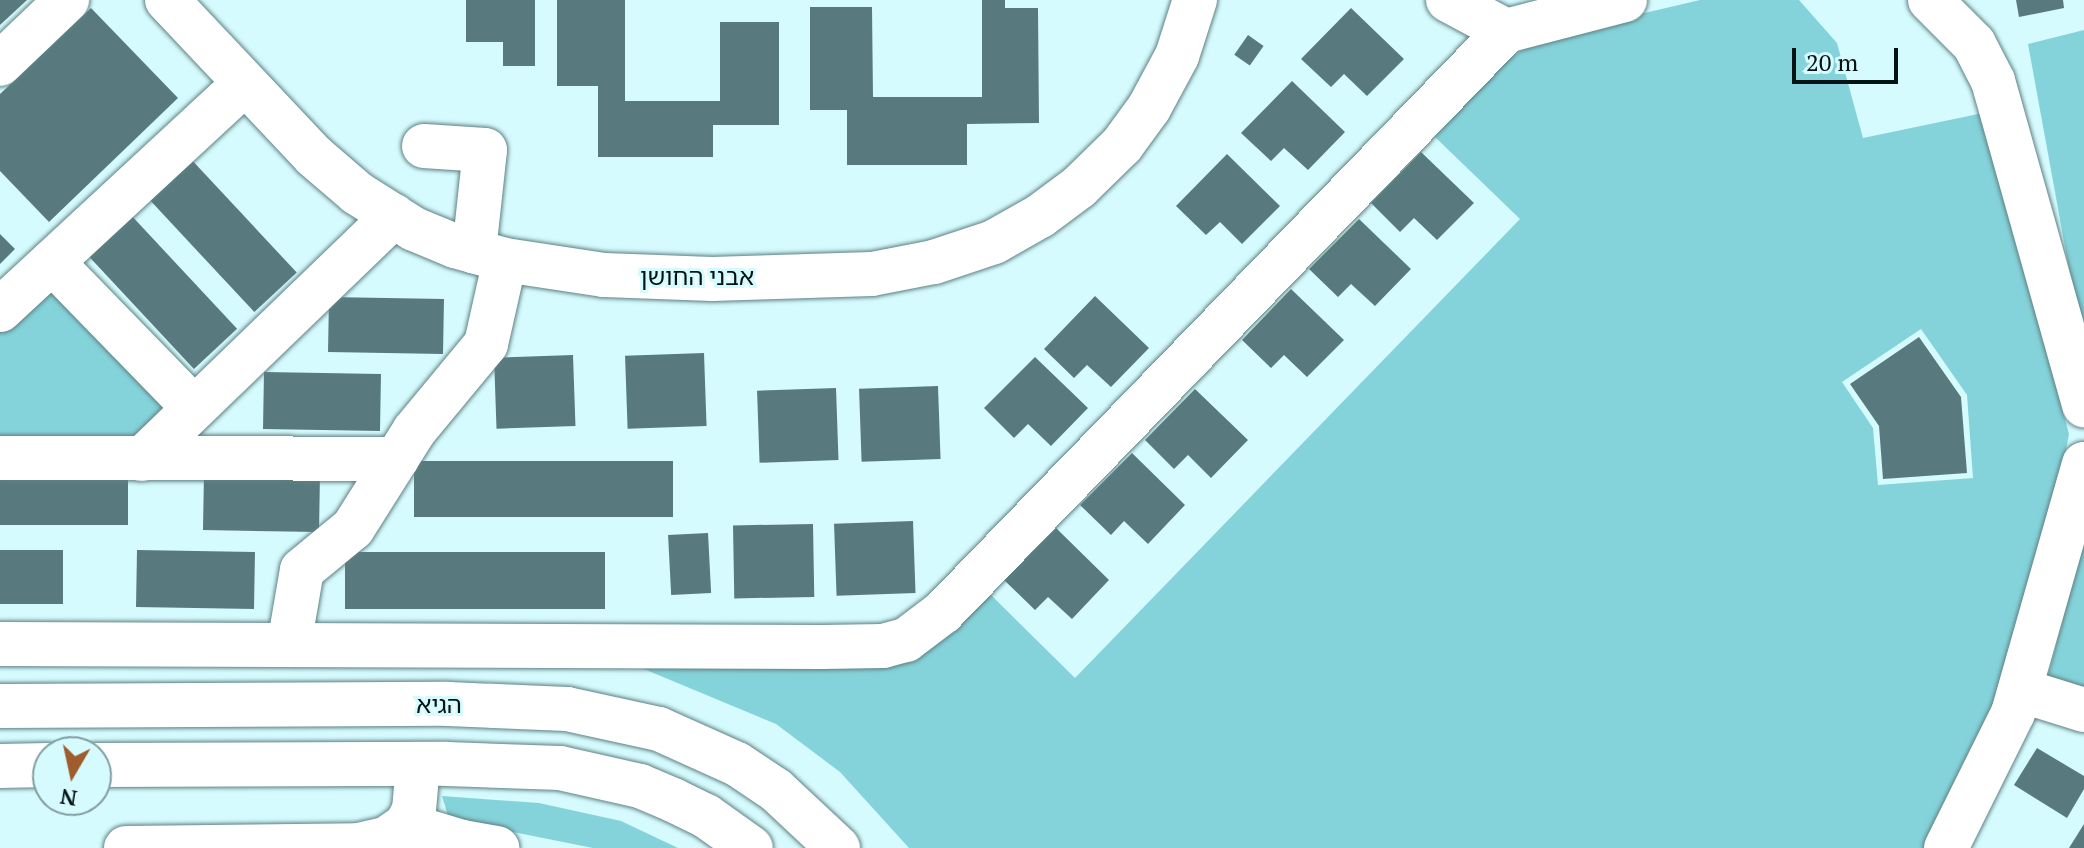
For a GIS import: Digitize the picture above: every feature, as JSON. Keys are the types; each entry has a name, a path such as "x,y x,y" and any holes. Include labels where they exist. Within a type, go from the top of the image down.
{"street":[{"path":"0,64 67,0"},
{"name":"אבני החושן","path":"167,0 314,156 357,193 414,229 490,256 604,275 712,279 856,275 934,262 994,242 1040,216 1079,187 1122,145 1149,108 1177,56 1195,0"},
{"path":"1448,0 1506,31"},
{"path":"1930,0 1974,44 1993,81 2084,405"},
{"path":"0,644 822,647 883,646 906,640 943,612 1506,31 1601,3"},
{"path":"0,310 244,84"},
{"path":"289,645 302,570 353,528 414,431 486,344 490,256 485,150 424,146"},
{"path":"142,459 394,216"},
{"path":"52,262 194,408"},
{"path":"0,458 397,459"},
{"path":"1946,848 1998,746 2020,690 2084,464"},
{"path":"2020,690 2084,710"},
{"name":"הגיא","path":"0,706 448,704 567,709 659,729 737,764 776,790 838,848"},
{"path":"112,765 418,764 560,768 640,786 706,816 751,848"},
{"path":"126,848 359,845 386,839 406,825 414,810 418,764"},
{"path":"0,766 32,765"},
{"path":"406,825 462,842 497,848"}],"shaded area":[{"path":"1700,0 1799,0 1837,43 1863,138 1983,113 2069,434 2054,513 1996,718 1933,848 909,848 840,772 776,724 639,667 891,664 923,654 990,594 1075,678 1520,219 1435,137 1503,63 1542,37","holes":["1921,329 1967,395 1973,478 1878,485 1873,428 1842,382"]},
{"path":"2084,30 2084,351 2028,44"},
{"path":"51,279 176,407 135,446 0,448 0,325"},
{"path":"2084,539 2084,694 2048,676"},
{"path":"442,796 539,803 621,821 678,848 593,848 449,819"}],"building":[{"path":"0,0 27,0 0,25"},
{"path":"466,0 535,0 535,66 503,66 503,42 466,42"},
{"path":"557,0 625,0 625,101 720,101 720,22 779,22 779,125 713,125 713,157 598,157 598,86 557,86"},
{"path":"982,0 1005,0 1005,8 1038,8 1039,123 967,124 967,165 847,165 847,110 810,110 810,7 872,7 873,97 982,97"},
{"path":"2016,0 2063,0 2064,8 2019,17"},
{"path":"91,8 178,98 49,222 0,171 0,94"},
{"path":"1351,8 1404,59 1367,96 1344,74 1331,87 1301,59"},
{"path":"1248,35 1264,46 1250,66 1234,55"},
{"path":"1292,81 1345,132 1308,170 1284,148 1271,161 1241,133"},
{"path":"1421,152 1474,203 1437,240 1414,218 1400,232 1371,203"},
{"path":"1227,154 1280,206 1242,244 1220,222 1206,235 1176,206"},
{"path":"189,157 297,273 254,312 147,197"},
{"path":"130,214 237,329 194,369 87,254"},
{"path":"1359,219 1411,269 1375,306 1351,284 1338,297 1309,269"},
{"path":"0,234 15,249 0,264"},
{"path":"1291,289 1344,340 1307,377 1284,355 1271,368 1242,340"},
{"path":"1095,296 1149,348 1111,387 1087,365 1074,378 1044,349"},
{"path":"329,297 444,299 443,354 328,352"},
{"path":"1919,337 1961,397 1967,473 1883,479 1879,426 1850,384"},
{"path":"704,353 707,426 628,429 625,356"},
{"path":"573,355 575,426 497,429 494,358"},
{"path":"1035,357 1088,408 1051,446 1028,424 1014,438 984,408"},
{"path":"264,372 381,374 380,431 263,429"},
{"path":"938,386 941,459 862,462 859,389"},
{"path":"836,388 839,460 760,463 757,391"},
{"path":"1195,389 1248,440 1211,478 1188,455 1174,469 1145,440"},
{"path":"1132,453 1185,505 1148,544 1124,521 1111,535 1080,505"},
{"path":"414,461 673,461 673,517 414,517"},
{"path":"0,472 128,472 128,525 0,525"},
{"path":"204,473 320,475 319,532 203,530"},
{"path":"913,521 916,593 837,596 834,524"},
{"path":"813,524 814,597 734,598 733,525"},
{"path":"1056,528 1109,580 1072,619 1048,597 1035,610 1004,580"},
{"path":"708,533 711,593 671,595 668,535"},
{"path":"0,550 63,550 63,604 0,604"},
{"path":"137,550 255,552 254,609 136,607"},
{"path":"345,552 605,552 605,609 345,609"},
{"path":"2037,748 2084,776 2084,789 2067,818 2014,785"},
{"path":"2084,824 2084,848 2069,848"}]}
